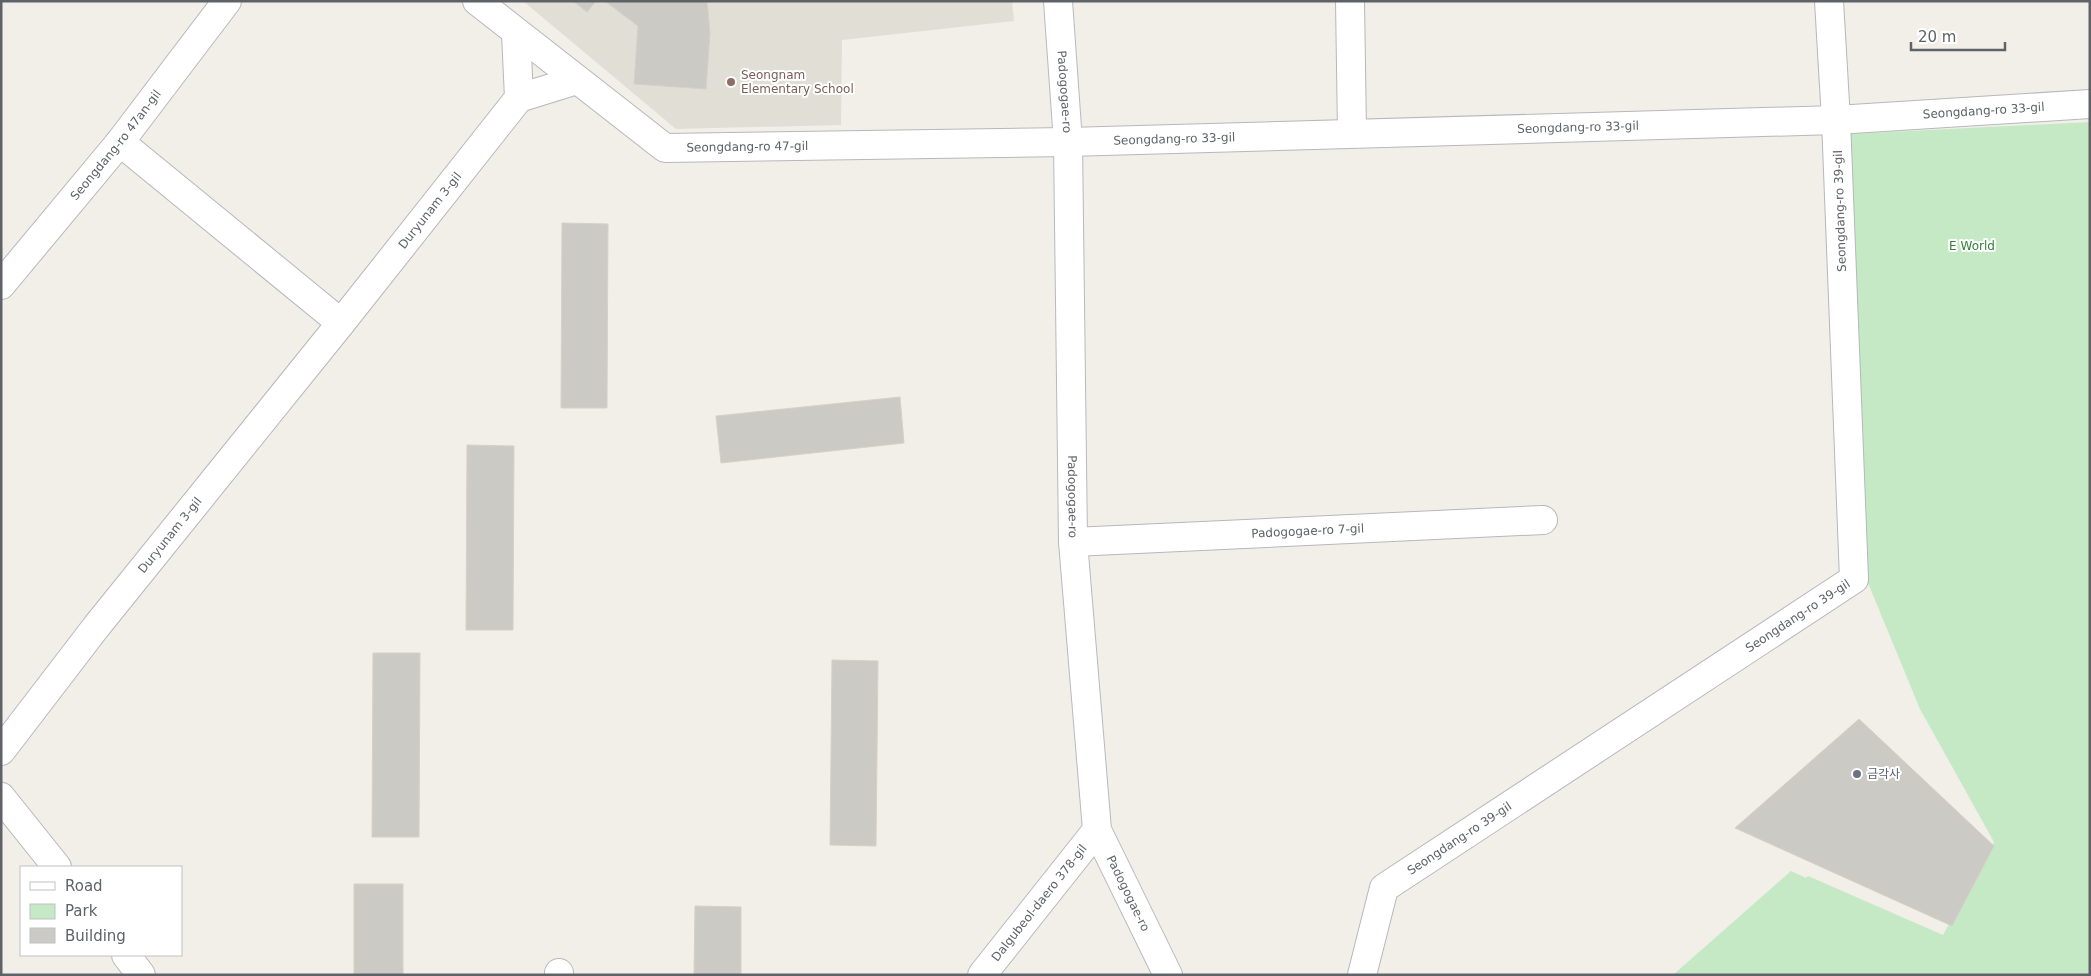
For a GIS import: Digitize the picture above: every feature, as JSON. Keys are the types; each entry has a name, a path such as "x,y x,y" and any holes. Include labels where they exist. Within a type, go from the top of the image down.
{"street":[{"name":"Seongdang-ro 47an-gil","path":"1,285 120,142 227,1"},
{"name":"Seongdang-ro 47-gil","path":"477,1 665,148 1068,142"},
{"name":"Padogogae-ro","path":"1058,1 1068,142 1073,542 1097,830 1168,975"},
{"path":"1350,1 1352,132"},
{"name":"Seongdang-ro 39-gil","path":"1362,975 1384,888 1854,579 1836,120 1829,1"},
{"path":"516,33 519,98 576,80"},
{"name":"Duryunam 3-gil","path":"1,752 96,627 342,323 519,98"},
{"name":"Seongdang-ro 33-gil","path":"1068,142 1352,132 1836,120 2090,104"},
{"path":"120,142 342,323"},
{"name":"Padogogae-ro 7-gil","path":"1073,542 1543,520"},
{"path":"1,797 56,866"},
{"name":"Dalgubeol-daero 378-gil","path":"982,975 1097,830"},
{"path":"127,956 142,975"}],"shaded area":[{"name":"Seongnam Elementary School","path":"523,1 1012,1 1014,21 842,40 841,125 676,129"}],"green space":[{"name":"E World","path":"2090,122 2090,975 1673,975 1791,871 1806,878 1808,876 1943,935 1994,842 1920,709 1868,583 1850,134"}],"building":[{"path":"573,1 596,1 587,12"},
{"path":"605,1 707,1 710,33 706,89 634,84 638,26"},
{"path":"562,223 608,224 607,408 561,408"},
{"path":"900,397 904,443 721,463 716,416"},
{"path":"467,445 514,446 513,630 466,630"},
{"path":"373,653 420,653 419,837 372,837"},
{"path":"832,660 878,661 876,846 830,845"},
{"name":"금각사","path":"1859,719 1994,846 1952,926 1735,828"},
{"path":"354,884 403,884 403,975 354,975"},
{"path":"695,906 741,907 741,975 694,975"}],"place":[{"name":"Seongnam Elementary School","path":"731,82"},
{"name":"금각사","path":"1857,774"}]}
